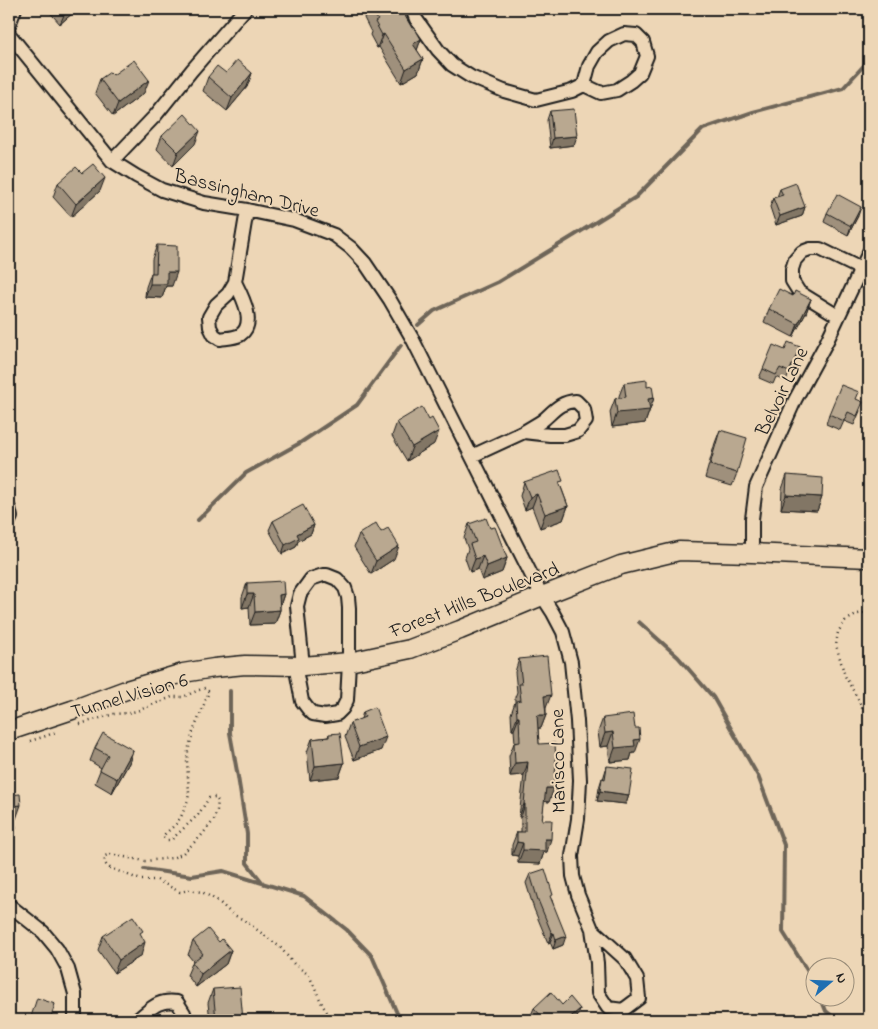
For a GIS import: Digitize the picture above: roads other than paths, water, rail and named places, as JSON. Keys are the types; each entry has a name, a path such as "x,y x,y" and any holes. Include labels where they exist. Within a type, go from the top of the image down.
{"main road":[{"name":"Forest Hills Boulevard","path":"9,731 126,690 183,673 246,665 299,665 349,662 410,649 621,565 679,551 869,558"}],"street":[{"path":"9,25 15,9"},
{"path":"112,161 155,116 245,9"},
{"path":"412,9 416,19 438,50 452,65 471,78 504,91 536,100 572,91 584,85 589,66 598,52 609,41 624,34 636,35 643,42 647,56 640,73 631,82 618,90 601,93 584,85"},
{"name":"Bassingham Drive","path":"9,34 112,161 162,190 204,203 294,220 334,235 351,248 365,263 390,300 412,338 542,596"},
{"path":"235,282 247,210"},
{"path":"838,316 799,292 792,281 792,269 795,260 802,252 810,249 820,249 861,269"},
{"name":"Belvoir Lane","path":"752,553 752,518 756,487 795,400 826,343 869,252"},
{"path":"472,456 524,432"},
{"path":"9,508 12,517 9,521"},
{"path":"323,574 327,575 336,579 345,588 349,608 347,700 337,714 324,716 313,714 308,709 302,701 299,665 297,606 300,594 312,580 323,574"},
{"name":"Marisco Lane","path":"542,596 563,632 572,662 580,780 578,819 572,856 573,876 578,895 592,929 597,963 598,993 608,1008 623,1010 639,998 638,979 625,959 592,929"},
{"path":"9,905 43,932 57,949 68,969 74,994 76,1020"},
{"path":"137,1020 147,1011 169,1001 177,1002 186,1020"}],"waterway":[{"path":"418,325 434,311 498,282 636,197 703,129 753,112 843,88 869,60"},
{"path":"198,520 246,473 300,443 357,405 401,345"},
{"path":"639,622 678,657 713,697 758,776 784,845 783,932 806,969"},
{"path":"230,691 230,733 247,834 247,863 262,882"},
{"path":"144,869 192,876 223,871 304,896 347,930 372,956 400,1020"},
{"path":"824,1006 826,1011 837,1020"}]}
